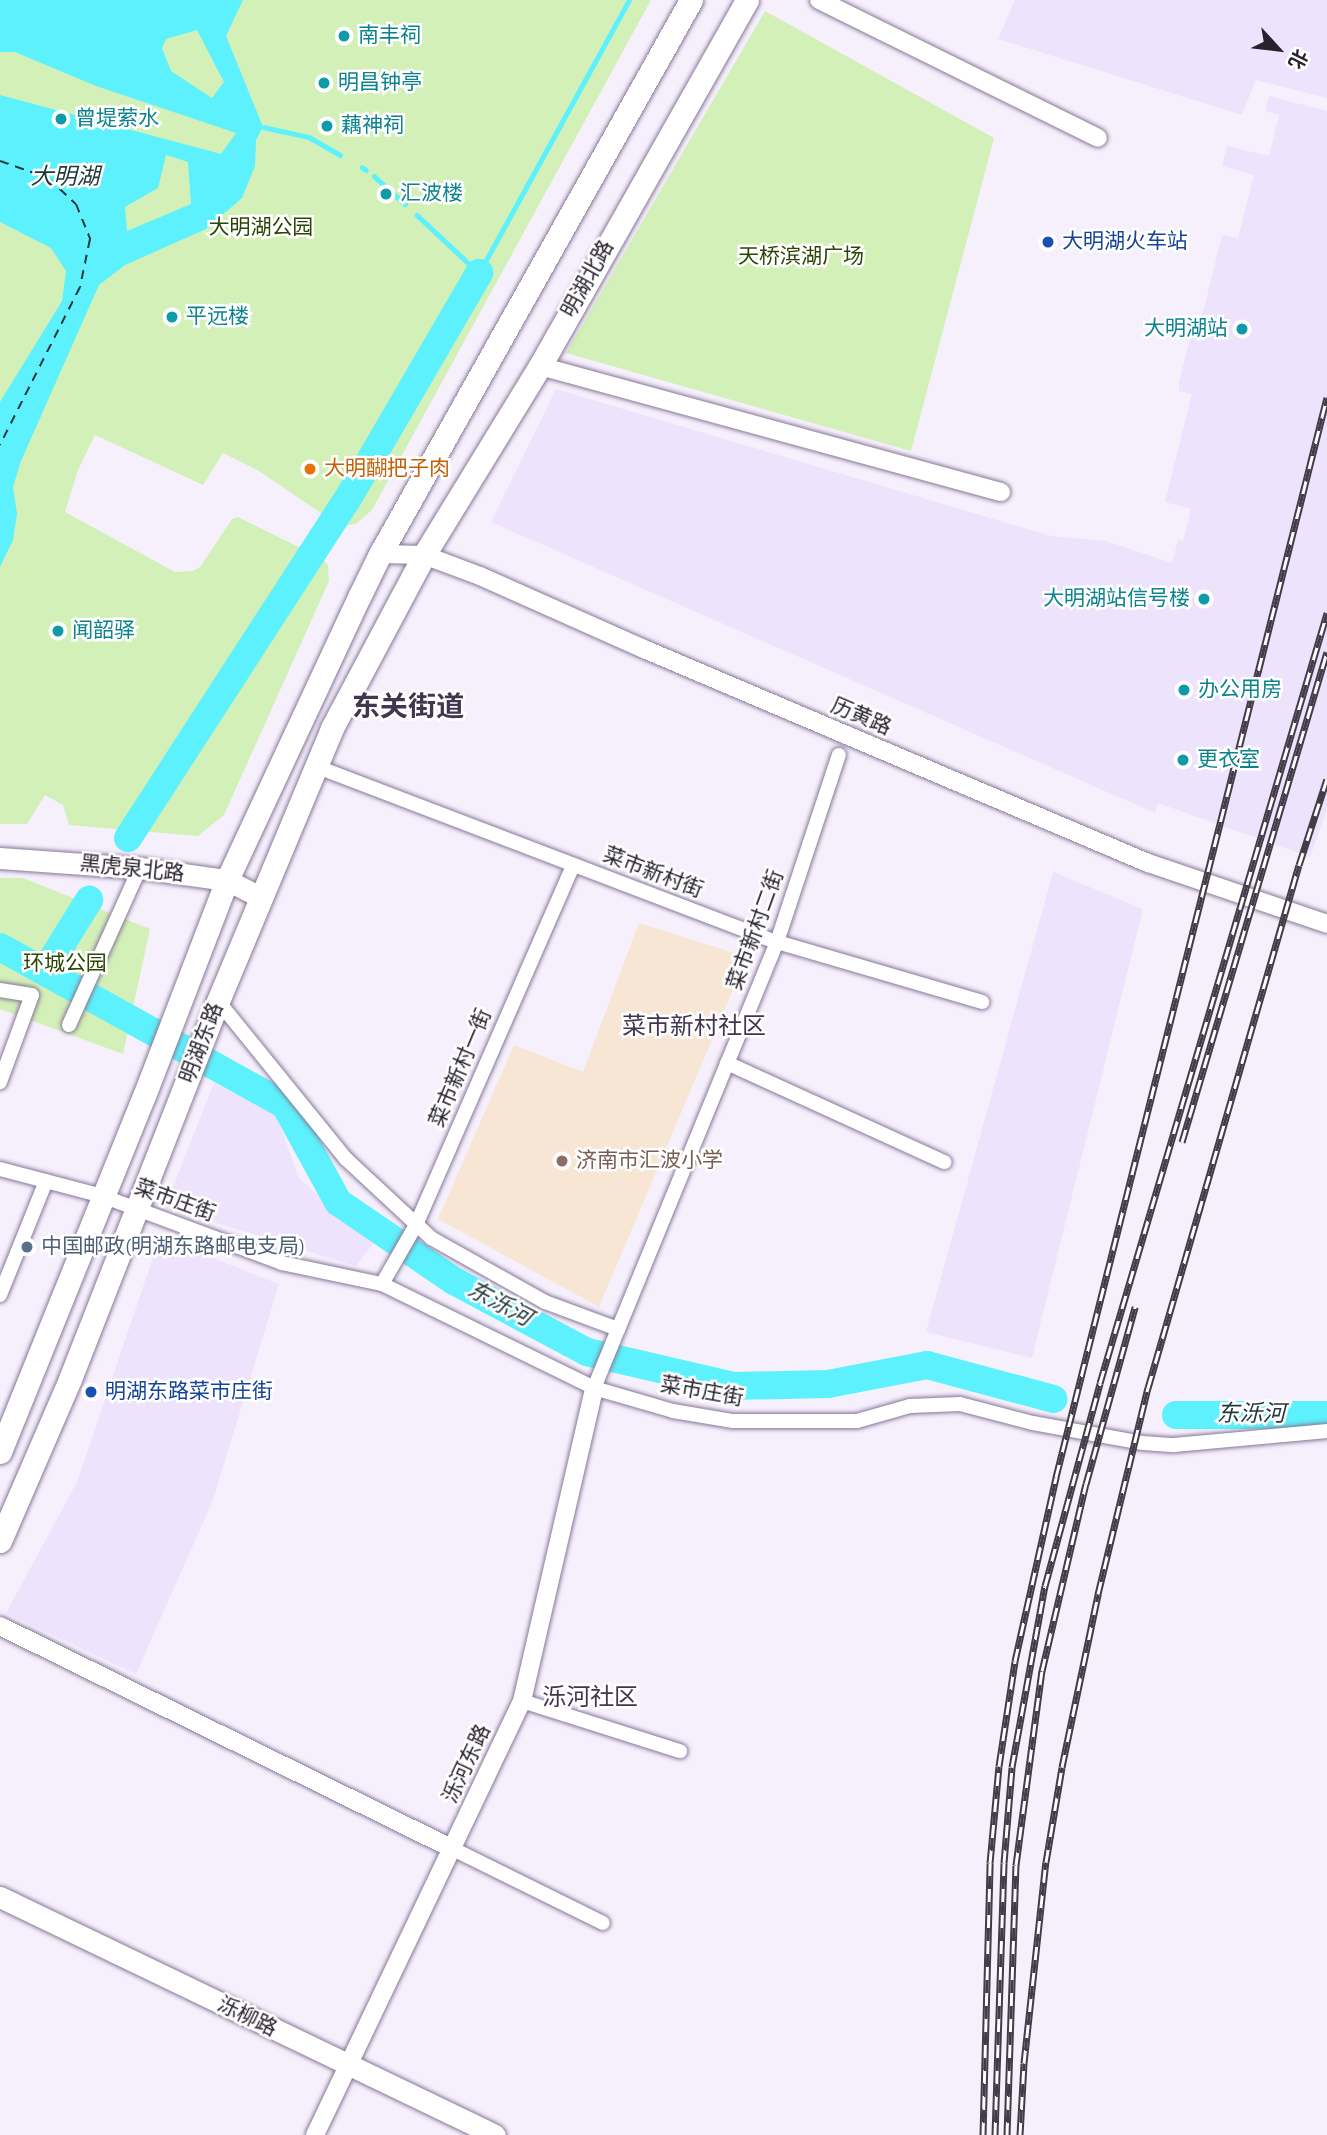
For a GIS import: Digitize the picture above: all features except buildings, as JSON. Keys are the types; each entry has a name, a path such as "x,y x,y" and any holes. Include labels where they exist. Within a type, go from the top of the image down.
{"main road":[{"path":"380,554 691,0"},
{"name":"明湖北路","path":"424,555 540,366 747,0"},
{"name":"明湖东路","path":"0,1452 144,1096 227,880 380,554"},
{"name":"明湖东路","path":"0,1542 70,1379 218,1002 315,766 332,728 424,555"},
{"name":"黑虎泉北路","path":"0,858 140,868 227,880 260,897"},
{"name":"泺柳路","path":"0,1897 495,2135"}],"street":[{"path":"819,0 1098,138"},
{"path":"540,366 1001,492"},
{"name":"历黄路","path":"380,554 424,555 516,590 644,649 1148,863 1327,924"},
{"name":"菜市新村二街","path":"594,1388 777,942 839,755"},
{"name":"菜市新村街","path":"315,766 777,942 982,1002"},
{"name":"菜市新村一街","path":"385,1278 414,1228 573,865"},
{"path":"69,1025 140,868"},
{"path":"0,990 32,995 0,1082"},
{"path":"218,1002 346,1159 414,1228 545,1302 618,1329"},
{"path":"727,1063 943,1161"},
{"name":"菜市庄街","path":"0,1169 102,1196 282,1263 385,1278 594,1388 673,1411 733,1422 857,1422 910,1406 960,1404 1033,1423 1143,1443 1174,1445 1327,1431"},
{"path":"0,1295 46,1181"},
{"name":"泺河东路","path":"315,2135 522,1701 594,1388"},
{"path":"0,1626 604,1923"},
{"path":"522,1701 680,1751"}],"shaded area":[{"path":"1015,0 1327,0 1327,98 1256,80 1242,115 998,39"},
{"path":"1269,96 1327,111 1327,810 1310,857 1158,803 1155,813 491,522 556,389 1051,536 1106,541 1172,563 1178,540 1183,541 1191,509 1165,502 1192,394 1179,391 1179,382 1196,315 1202,316 1222,235 1238,238 1254,175 1222,166 1227,146 1269,156 1279,115 1265,111"},
{"path":"1053,872 1143,909 1032,1358 926,1332"},
{"name":"济南市汇波小学","path":"639,923 747,957 599,1307 438,1219 514,1045 583,1072"},
{"path":"214,1083 276,1115 299,1178 373,1244 356,1266 165,1207"},
{"path":"160,1237 279,1284 213,1500 136,1674 6,1613 77,1482"}],"green space":[{"name":"大明湖公园","path":"0,0 651,0 372,510 356,524 340,526 259,471 223,453 203,485 95,435 78,470 65,512 175,572 193,571 200,567 232,519 238,517 321,558 328,565 329,581 224,815 198,836 69,825 63,805 45,795 27,824 0,824"},
{"name":"天桥滨湖广场","path":"765,11 994,138 911,451 566,353"},
{"name":"环城公园","path":"0,878 23,878 150,929 123,1054 0,1009"}],"water":[{"name":"大明湖","path":"0,0 243,0 226,36 263,127 256,140 255,166 242,198 206,229 125,265 99,285 21,461 13,487 17,514 13,540 0,567 0,402 62,301 66,271 51,248 0,222 0,95 221,154 236,133 96,86 15,52 0,52","holes":["197,30 224,82 212,98 171,71 162,48 166,39","166,155 188,162 191,204 127,231 125,207 158,188"]}],"waterway":[{"path":"417,215 479,273 629,0"},
{"path":"263,127 309,137 340,155"},
{"path":"362,167 366,170"},
{"path":"374,176 405,204"},
{"path":"128,838 347,500 479,273"},
{"path":"45,971 89,900"},
{"name":"东泺河","path":"0,947 285,1105 338,1202 454,1281 587,1352 733,1386 828,1384 927,1365 1054,1399"},
{"name":"东泺河","path":"1176,1415 1327,1415"}],"ferry route":[{"path":"0,161 48,178 76,204 90,239 80,287 0,445"}],"railway":[{"path":"983,2135 990,1863 999,1766 1015,1661 1056,1477 1327,397"},
{"path":"995,2135 1004,1863 1012,1767 1045,1586 1100,1383 1327,613"},
{"path":"1182,1142 1327,652"},
{"path":"1020,2135 1024,2063 1046,1862 1062,1767 1098,1594 1148,1388 1299,865 1327,779"},
{"path":"1007,2135 1016,1865 1042,1671 1086,1484 1135,1307"}],"place":[{"name":"南丰祠","path":"344,36"},
{"name":"明昌钟亭","path":"324,83"},
{"name":"曾堤萦水","path":"61,119"},
{"name":"藕神祠","path":"327,126"},
{"name":"汇波楼","path":"386,194"},
{"name":"大明湖火车站","path":"1048,242"},
{"name":"平远楼","path":"172,317"},
{"name":"大明湖站","path":"1242,329"},
{"name":"大明醐把子肉","path":"310,469"},
{"name":"大明湖站信号楼","path":"1204,599"},
{"name":"闻韶驿","path":"58,631"},
{"name":"办公用房","path":"1184,690"},
{"name":"更衣室","path":"1183,760"},
{"name":"济南市汇波小学","path":"562,1161"},
{"name":"中国邮政(明湖东路邮电支局)","path":"27,1247"},
{"name":"明湖东路菜市庄街","path":"91,1392"}],"district":[{"name":"东关街道","path":"408,708"},
{"name":"菜市新村社区","path":"694,1028"},
{"name":"泺河社区","path":"590,1699"}]}
